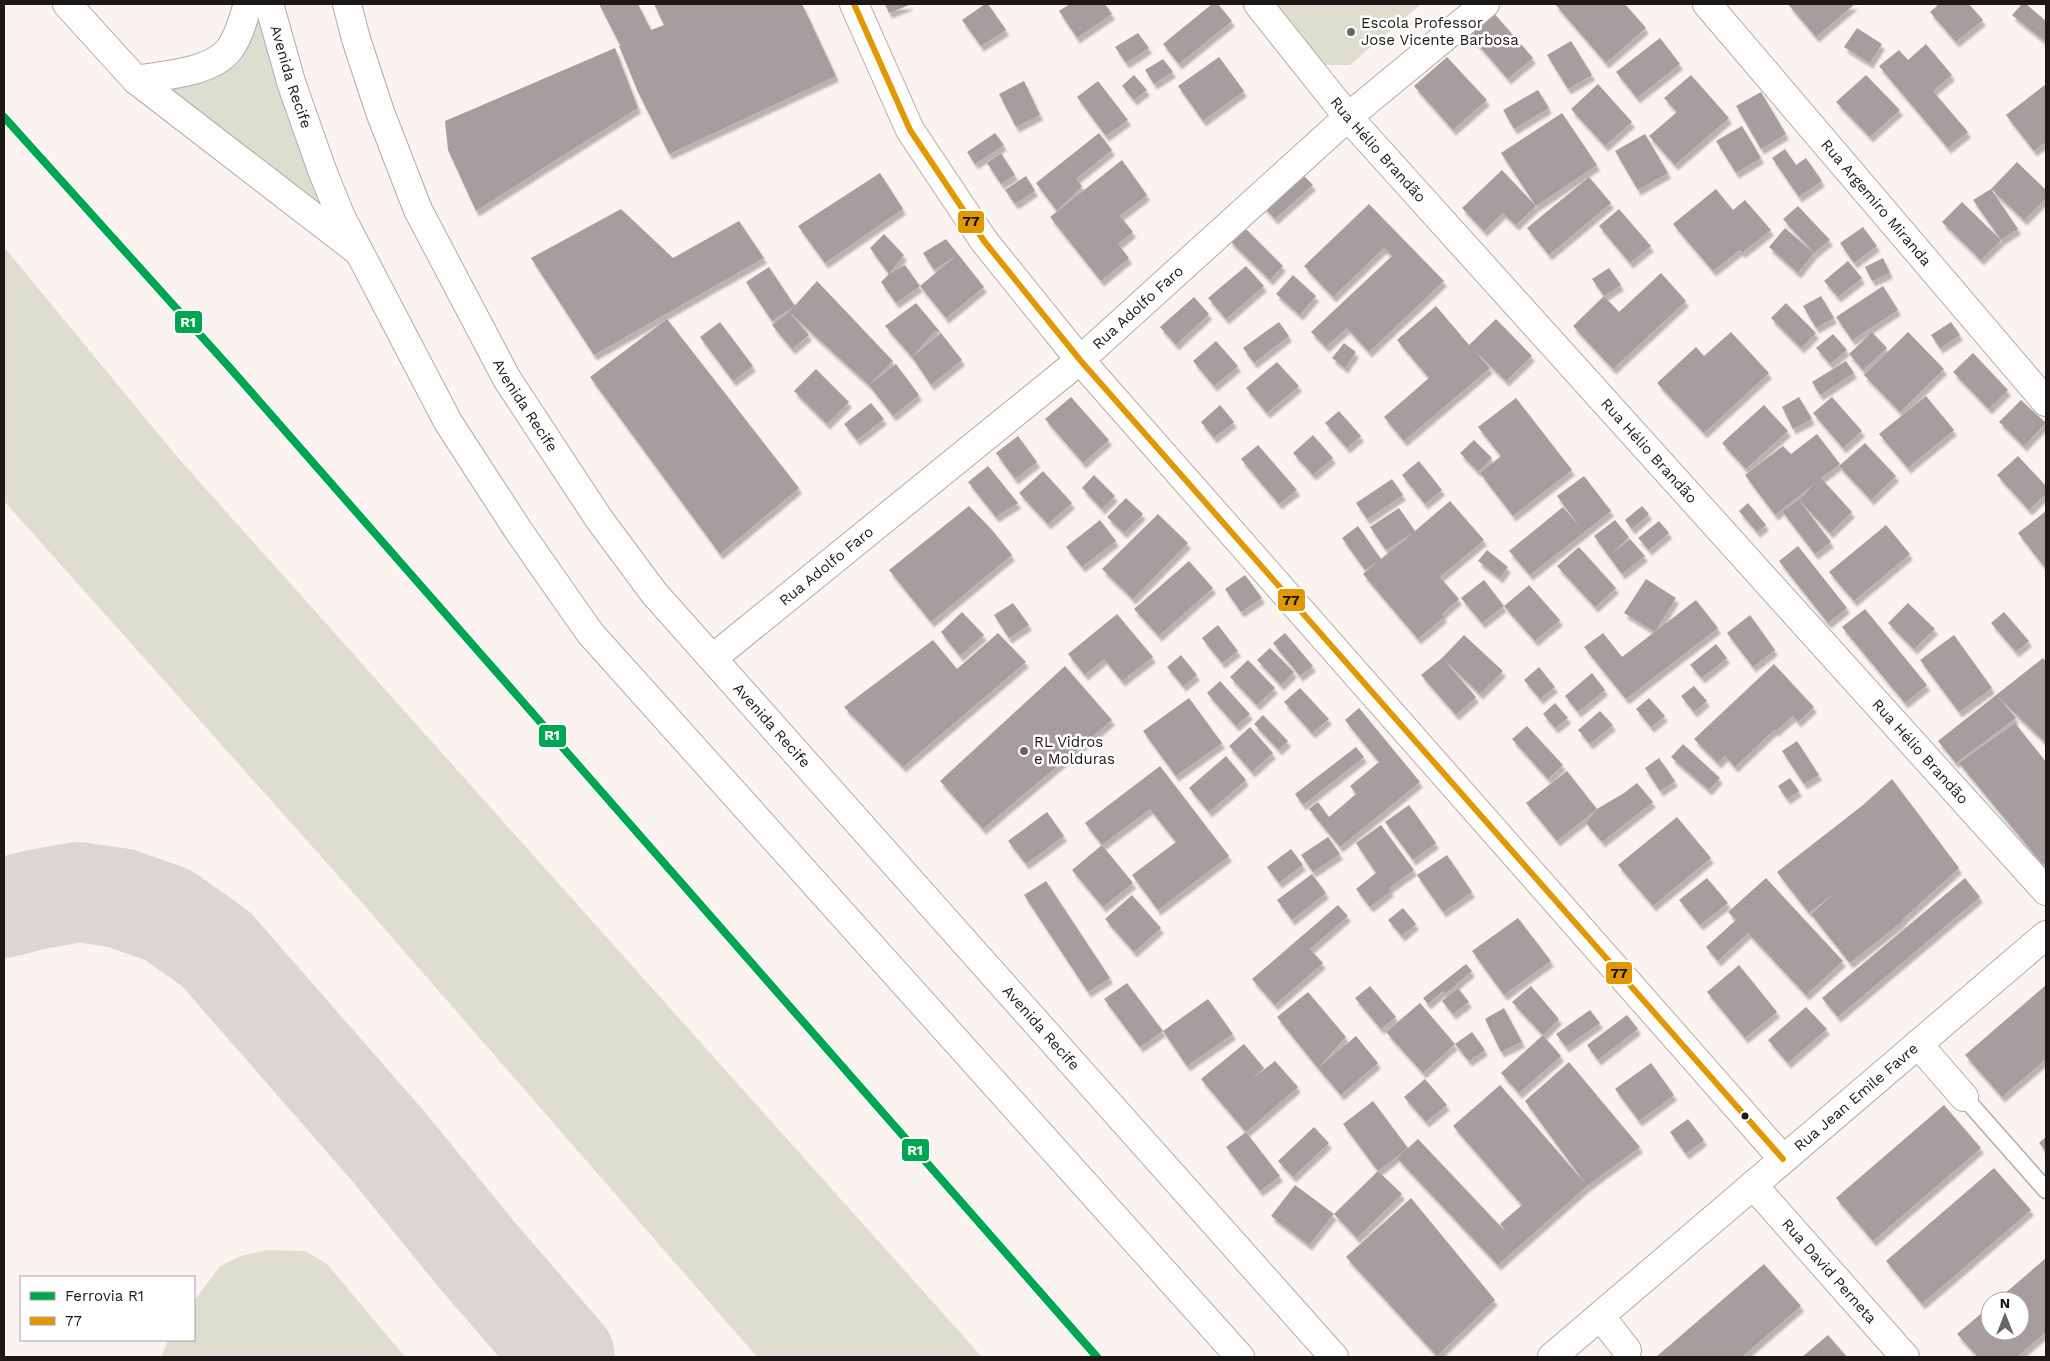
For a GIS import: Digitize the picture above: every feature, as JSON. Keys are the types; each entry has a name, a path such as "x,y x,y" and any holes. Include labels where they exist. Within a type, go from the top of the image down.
{"street":[{"path":"67,4 136,80 359,252"},
{"path":"136,80 198,69 214,62 228,50 241,26 248,4"},
{"name":"Avenida Recife","path":"269,4 292,85 341,217 448,422 518,530 590,633 1240,1357"},
{"name":"Avenida Recife","path":"347,4 356,39 377,102 418,210 508,379 599,519 654,593 1334,1357"},
{"path":"854,4 910,130 984,241 1080,360 1783,1160"},
{"name":"Rua Hélio Brandão","path":"1258,4 1348,117 2046,891"},
{"name":"Rua Adolfo Faro","path":"713,658 1080,360 1348,117 1485,4"},
{"name":"Rua Argemiro Miranda","path":"1707,4 2046,402"},
{"name":"Rua Jean Emile Favre","path":"1552,1357 2046,935"},
{"path":"1918,1044 1964,1097"},
{"name":"Rua David Perneta","path":"1753,1185 1905,1357"},
{"path":"1600,1316 1630,1354"}],"lane":[{"path":"1964,1097 2046,1190"}],"shaded area":[{"path":"1267,4 1421,4 1350,65 1324,65 1307,55"},
{"path":"255,10 289,118 333,219 155,84 203,79"},
{"path":"4,247 179,459 982,1357 757,1357 343,881 4,501"},
{"path":"267,1250 305,1251 327,1264 405,1357 161,1357 168,1341 195,1341 195,1300 220,1266 241,1256"}],"building":[{"path":"599,4 638,4 651,30 664,25 654,4 802,4 836,76 669,154 638,92 619,46 627,42 620,45"},
{"path":"885,4 912,4 889,13"},
{"path":"985,4 988,4 1006,30 981,46 962,20"},
{"path":"1070,4 1105,4 1112,14 1077,38 1059,11"},
{"path":"1212,4 1218,4 1232,21 1179,64 1163,44"},
{"path":"1555,4 1625,4 1646,28 1606,63"},
{"path":"1788,4 1855,4 1816,37"},
{"path":"1939,4 1969,4 1983,20 1956,42 1930,12"},
{"path":"2022,4 2026,4 2046,21 2046,42 2012,15"},
{"path":"1492,11 1533,58 1508,79 1468,33"},
{"path":"1857,28 1882,44 1870,63 1844,47"},
{"path":"1138,33 1149,48 1126,63 1115,47"},
{"path":"1660,38 1680,64 1637,98 1616,72"},
{"path":"1571,41 1592,75 1568,89 1547,55"},
{"path":"1926,44 1952,75 1933,91 1968,132 1948,148 1879,66 1899,50 1908,60"},
{"path":"615,48 638,108 476,211 448,150 445,121"},
{"path":"1219,57 1244,91 1203,121 1178,86"},
{"path":"1447,57 1487,100 1453,130 1414,86"},
{"path":"1163,59 1173,72 1154,84 1145,70"},
{"path":"1134,75 1147,90 1134,100 1122,86"},
{"path":"1691,75 1729,118 1675,165 1649,136 1677,112 1664,98"},
{"path":"1866,75 1900,110 1870,137 1836,102"},
{"path":"1024,81 1040,115 1016,127 999,94"},
{"path":"1098,81 1128,120 1106,136 1077,97"},
{"path":"1598,84 1632,122 1605,146 1571,109"},
{"path":"2046,84 2046,142 2034,151 2006,115"},
{"path":"1538,90 1549,108 1514,129 1503,110"},
{"path":"1761,92 1786,134 1761,149 1736,106"},
{"path":"1562,113 1597,165 1536,206 1501,153"},
{"path":"1742,126 1761,158 1736,173 1716,141"},
{"path":"995,133 1004,145 975,164 967,152"},
{"path":"1099,133 1112,150 1076,179 1082,186 1057,211 1036,183"},
{"path":"1645,134 1668,173 1638,190 1615,151"},
{"path":"1785,149 1796,165 1806,158 1822,181 1799,197 1772,158"},
{"path":"1001,153 1015,175 1001,184 987,163"},
{"path":"1122,160 1147,195 1120,216 1133,232 1118,244 1129,258 1101,281 1050,217"},
{"path":"2017,162 2046,190 2046,198 2024,220 1991,189"},
{"path":"1502,170 1536,206 1516,225 1503,213 1484,231 1462,208"},
{"path":"1299,171 1313,185 1275,219 1262,205"},
{"path":"880,173 903,209 825,263 798,226"},
{"path":"1026,176 1035,191 1015,204 1005,190"},
{"path":"1589,177 1611,203 1549,255 1527,228"},
{"path":"1716,189 1733,210 1745,200 1771,230 1742,253 1740,250 1713,271 1673,224"},
{"path":"1991,189 2018,229 2001,240 1973,200"},
{"path":"1962,202 2001,240 1981,260 1942,222"},
{"path":"1369,204 1444,281 1369,352 1347,328 1326,347 1311,332 1392,256 1384,248 1333,297 1304,266"},
{"path":"1798,206 1830,240 1814,253 1783,219"},
{"path":"621,209 673,258 739,221 764,258 594,355 531,258"},
{"path":"1619,209 1651,246 1630,263 1599,226"},
{"path":"1243,226 1283,266 1270,280 1229,240"},
{"path":"1863,227 1877,246 1854,263 1840,243"},
{"path":"1785,228 1814,253 1798,273 1769,247"},
{"path":"884,234 904,255 889,274 870,248"},
{"path":"946,239 984,287 946,318 920,286 957,255 934,270 923,253"},
{"path":"1883,258 1890,273 1872,281 1865,267"},
{"path":"1848,261 1862,278 1838,297 1824,281"},
{"path":"905,265 920,286 896,303 881,282 889,274"},
{"path":"1246,266 1264,286 1226,319 1208,298"},
{"path":"769,267 795,306 772,321 746,282"},
{"path":"1609,268 1621,285 1604,296 1592,279"},
{"path":"1661,273 1686,301 1613,369 1573,326 1604,296 1619,312"},
{"path":"1293,275 1316,296 1300,315 1276,294"},
{"path":"817,281 893,361 869,385 789,312"},
{"path":"1883,286 1898,310 1852,340 1836,317"},
{"path":"1821,296 1834,318 1816,328 1803,306"},
{"path":"1194,297 1209,314 1176,345 1160,327"},
{"path":"916,303 941,333 935,331 912,357 885,326"},
{"path":"1786,303 1816,333 1801,348 1771,318"},
{"path":"1436,306 1469,345 1496,319 1532,356 1506,381 1472,348 1490,368 1404,441 1384,417 1429,378 1397,340"},
{"path":"789,312 809,335 792,349 772,325"},
{"path":"667,319 799,488 720,554 590,377"},
{"path":"720,322 753,366 733,381 700,337"},
{"path":"1279,322 1289,336 1254,363 1243,348"},
{"path":"1951,322 1960,335 1940,348 1931,335"},
{"path":"1731,332 1769,373 1704,433 1657,383 1696,347 1704,356"},
{"path":"1872,332 1887,348 1863,370 1849,354"},
{"path":"1908,332 1944,369 1900,412 1864,375"},
{"path":"941,333 962,360 931,385 912,357"},
{"path":"1833,334 1847,350 1830,364 1816,348"},
{"path":"1216,341 1238,366 1214,386 1193,361"},
{"path":"1344,343 1356,352 1345,368 1332,358"},
{"path":"1973,353 2008,390 1989,409 1953,372"},
{"path":"1846,361 1854,373 1820,395 1812,382"},
{"path":"1277,362 1299,386 1267,413 1246,388"},
{"path":"896,364 919,395 893,416 869,385"},
{"path":"816,369 849,402 827,424 794,391"},
{"path":"1926,396 1954,430 1908,468 1879,434"},
{"path":"1071,397 1109,440 1083,463 1045,419"},
{"path":"1799,397 1812,419 1793,429 1782,407"},
{"path":"1832,397 1862,431 1843,448 1813,413"},
{"path":"1516,398 1572,470 1513,516 1480,473 1501,456 1478,427"},
{"path":"2021,400 2046,423 2024,446 1999,422"},
{"path":"871,403 884,419 857,440 844,424"},
{"path":"1220,405 1234,422 1214,438 1201,422"},
{"path":"1764,405 1788,431 1746,469 1722,443"},
{"path":"1339,411 1361,436 1347,448 1325,423"},
{"path":"1817,434 1840,464 1821,478 1852,512 1830,533 1799,500 1814,484 1775,515 1745,475 1783,446 1791,454"},
{"path":"1313,435 1333,458 1313,475 1293,453"},
{"path":"1018,436 1037,462 1015,479 996,453"},
{"path":"1474,440 1492,458 1478,472 1460,453"},
{"path":"1865,443 1896,476 1871,500 1839,466"},
{"path":"1258,445 1297,490 1279,504 1241,459"},
{"path":"2018,456 2046,486 2046,494 2029,510 1997,475"},
{"path":"1419,461 1442,490 1425,504 1402,475"},
{"path":"988,466 1018,503 996,517 968,482"},
{"path":"1043,471 1072,503 1048,524 1019,493"},
{"path":"1094,475 1115,496 1102,509 1082,488"},
{"path":"1584,476 1611,511 1530,575 1509,551 1563,507 1580,527 1557,496"},
{"path":"1392,479 1403,495 1367,519 1356,503"},
{"path":"1126,498 1143,514 1124,533 1107,517"},
{"path":"1799,500 1831,542 1815,554 1782,511"},
{"path":"1450,501 1484,540 1440,577 1459,599 1442,614 1444,617 1418,639 1363,574 1378,561 1365,570 1342,538 1358,526 1381,559 1413,533 1386,550 1370,527 1399,508 1415,531"},
{"path":"1748,503 1766,525 1757,532 1739,511"},
{"path":"969,506 993,531 1012,555 931,622 889,570"},
{"path":"1642,506 1649,514 1632,529 1625,520"},
{"path":"2046,511 2046,569 2018,533"},
{"path":"1158,514 1188,543 1133,599 1102,569"},
{"path":"1100,520 1116,541 1082,567 1066,547"},
{"path":"1615,520 1629,537 1610,555 1630,539 1645,556 1622,574 1594,536"},
{"path":"1659,521 1669,533 1649,550 1638,538"},
{"path":"1886,525 1910,554 1854,601 1829,572"},
{"path":"1798,546 1847,608 1828,623 1779,561"},
{"path":"1579,547 1616,588 1595,607 1557,566"},
{"path":"1487,550 1508,567 1500,578 1478,561"},
{"path":"1189,561 1213,588 1159,636 1134,609"},
{"path":"1245,575 1262,598 1241,612 1225,589"},
{"path":"1646,579 1676,598 1655,632 1624,613"},
{"path":"1484,580 1504,606 1482,623 1461,598"},
{"path":"1529,585 1560,620 1535,641 1504,606"},
{"path":"1696,600 1718,628 1626,699 1584,647 1603,633 1622,657"},
{"path":"1013,603 1029,625 1009,638 994,615"},
{"path":"1908,603 1935,629 1914,649 1888,623"},
{"path":"1865,609 1927,685 1905,703 1842,627"},
{"path":"962,612 984,635 960,656 941,632"},
{"path":"2004,612 2029,641 2016,652 1991,623"},
{"path":"1117,614 1153,657 1122,681 1104,659 1085,675 1068,654"},
{"path":"1750,615 1775,650 1753,667 1727,633"},
{"path":"1218,625 1238,651 1222,663 1202,638"},
{"path":"998,633 1026,662 903,767 844,707 933,640 957,669"},
{"path":"1285,633 1313,666 1300,676 1273,643"},
{"path":"1464,635 1503,671 1480,694 1444,660 1476,697 1456,715 1421,675 1442,658"},
{"path":"1954,635 1992,688 1959,712 1920,660"},
{"path":"1716,644 1727,658 1702,678 1690,665"},
{"path":"1270,648 1294,672 1281,685 1257,660"},
{"path":"1181,655 1197,675 1183,686 1167,667"},
{"path":"2043,658 2046,662 2046,743 1998,697 2016,718 1956,763 1938,741"},
{"path":"1248,660 1275,688 1257,705 1230,677"},
{"path":"1774,664 1814,707 1798,722 1793,716 1776,731 1774,730 1735,767 1725,756 1718,763 1694,739"},
{"name":"RL Vidros e Molduras","path":"1065,666 1112,720 983,829 940,781"},
{"path":"1539,667 1555,687 1540,699 1524,680"},
{"path":"1592,673 1605,690 1578,712 1565,696"},
{"path":"1220,681 1250,714 1236,726 1207,693"},
{"path":"1694,686 1707,701 1694,712 1681,696"},
{"path":"1300,688 1329,719 1312,733 1284,702"},
{"path":"1189,698 1222,743 1176,776 1143,731"},
{"path":"1649,698 1665,716 1651,727 1636,709"},
{"path":"1555,703 1568,718 1555,728 1543,714"},
{"path":"1359,708 1420,782 1340,847 1309,809 1318,802 1329,817 1356,794 1350,786 1379,762 1345,720"},
{"path":"1600,711 1613,725 1590,744 1578,730"},
{"path":"1263,715 1288,741 1279,750 1254,724"},
{"path":"2015,723 2046,762 2046,863 2043,865 1959,763"},
{"path":"1527,726 1563,765 1548,779 1512,739"},
{"path":"1250,727 1273,753 1252,772 1229,746"},
{"path":"1797,741 1819,775 1804,784 1782,751"},
{"path":"1683,744 1720,778 1709,790 1671,757"},
{"path":"1356,747 1364,757 1303,805 1295,794"},
{"path":"1226,756 1246,780 1209,812 1189,788"},
{"path":"1659,758 1675,781 1660,791 1645,768"},
{"path":"1160,766 1229,856 1158,910 1132,875 1176,842 1150,809 1102,845 1085,823"},
{"path":"1567,771 1597,809 1557,841 1526,803"},
{"path":"1790,778 1799,791 1787,799 1778,786"},
{"path":"1892,779 1959,868 1903,921 1850,963 1811,914 1836,892 1809,913 1777,872 1863,805"},
{"path":"1637,783 1653,802 1602,842 1586,823 1597,809"},
{"path":"1409,805 1436,843 1413,860 1385,822"},
{"path":"1047,812 1064,836 1026,864 1008,841"},
{"path":"1677,817 1711,858 1653,906 1618,865"},
{"path":"1381,825 1414,870 1389,888 1391,891 1370,907 1356,889 1376,873 1356,843"},
{"path":"1328,837 1340,854 1313,872 1301,855"},
{"path":"1102,845 1133,883 1103,907 1072,870"},
{"path":"1291,849 1303,865 1279,883 1267,867"},
{"path":"1447,855 1472,892 1443,912 1417,875"},
{"path":"1312,874 1326,893 1292,920 1277,900"},
{"path":"1707,878 1728,903 1700,925 1679,900"},
{"path":"1766,878 1843,961 1806,995 1748,933 1718,961 1706,947 1736,920 1728,912"},
{"path":"1965,878 1980,897 1838,1017 1822,998"},
{"path":"1046,881 1110,978 1088,992 1024,895"},
{"path":"1132,895 1161,928 1134,952 1105,919"},
{"path":"1338,905 1348,916 1310,949 1323,963 1275,1005 1252,979"},
{"path":"1403,908 1416,924 1402,936 1388,920"},
{"path":"1518,918 1551,961 1504,995 1472,951"},
{"path":"1466,964 1472,971 1445,994 1443,991 1428,1004 1423,998"},
{"path":"1739,965 1777,1012 1745,1038 1707,992"},
{"path":"1127,983 1163,1031 1140,1047 1104,999"},
{"path":"2046,985 2046,1059 2002,1097 1965,1055"},
{"path":"1370,986 1396,1017 1381,1029 1355,998"},
{"path":"1531,986 1559,1019 1543,1035 1512,1002"},
{"path":"1458,988 1469,1002 1453,1014 1442,1001"},
{"path":"1308,992 1346,1037 1318,1068 1277,1017"},
{"path":"1208,999 1233,1034 1187,1066 1163,1031"},
{"path":"1420,1003 1455,1044 1423,1073 1386,1032"},
{"path":"1806,1007 1827,1029 1788,1063 1768,1040"},
{"path":"1504,1008 1522,1042 1501,1052 1485,1019"},
{"path":"1590,1010 1600,1023 1566,1047 1556,1034"},
{"path":"1627,1015 1638,1029 1598,1060 1587,1045"},
{"path":"1472,1032 1485,1050 1469,1061 1455,1044"},
{"path":"1543,1035 1561,1056 1519,1093 1501,1073"},
{"path":"1356,1036 1378,1063 1341,1095 1318,1068"},
{"path":"1244,1044 1264,1068 1251,1080 1275,1061 1298,1087 1246,1132 1201,1079"},
{"path":"1569,1062 1640,1147 1587,1186 1498,1265 1397,1158 1418,1139 1507,1233 1500,1224 1522,1205 1453,1126 1500,1085 1585,1183 1525,1101"},
{"path":"1651,1063 1674,1095 1639,1121 1615,1089"},
{"path":"1425,1079 1447,1105 1426,1122 1404,1097"},
{"path":"1373,1101 1408,1148 1378,1171 1343,1124"},
{"path":"1944,1105 1981,1148 1873,1241 1836,1198"},
{"path":"1688,1119 1704,1140 1686,1154 1670,1132"},
{"path":"1314,1127 1329,1143 1293,1177 1278,1161"},
{"path":"1246,1132 1280,1176 1260,1191 1226,1147"},
{"path":"2046,1137 2046,1151 2039,1143"},
{"path":"1994,1168 2031,1210 1922,1304 1886,1261"},
{"path":"1378,1171 1402,1194 1357,1238 1334,1214"},
{"path":"1295,1185 1334,1214 1309,1245 1271,1216"},
{"path":"1411,1198 1495,1300 1437,1356 1346,1257"},
{"path":"2046,1258 2046,1332 2017,1357 1978,1357 1957,1334 1980,1314 1980,1341 2030,1341 2030,1291 2008,1291"},
{"path":"1764,1264 1801,1306 1742,1357 1656,1357"},
{"path":"1828,1335 1847,1357 1802,1357"}],"taxiway":[{"path":"4,908 78,892 120,898 168,915 216,949 388,1146 477,1255 565,1357"}],"rail line":[{"name":"R1","path":"4,117 230,368 1097,1357"}],"transit line":[{"name":"77","path":"854,4 910,130 984,241 1080,360 1783,1159"}],"place":[{"name":"Escola Professor Jose Vicente Barbosa","path":"1351,32"},
{"name":"RL Vidros e Molduras","path":"1024,751"}]}
